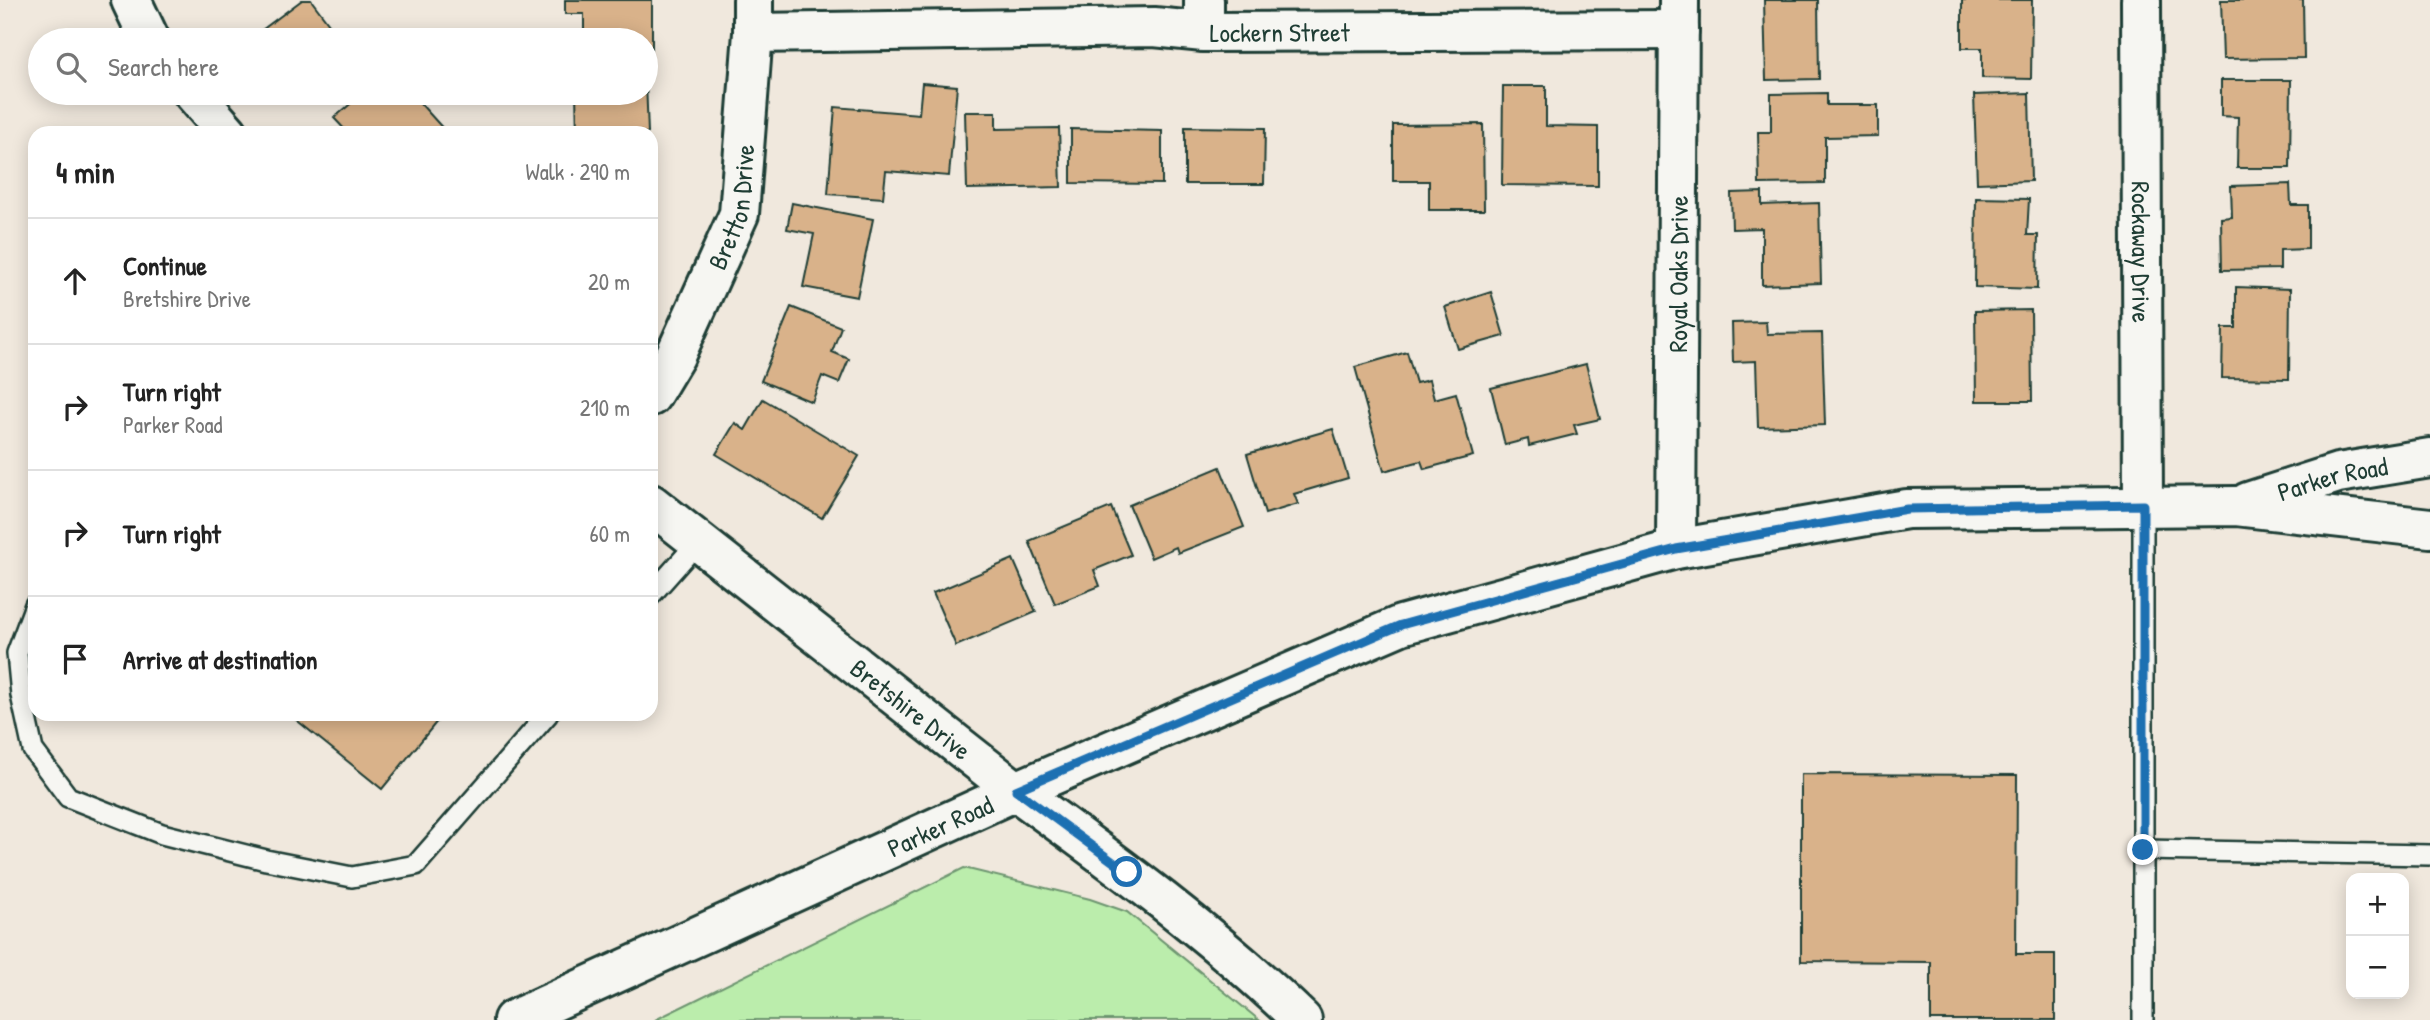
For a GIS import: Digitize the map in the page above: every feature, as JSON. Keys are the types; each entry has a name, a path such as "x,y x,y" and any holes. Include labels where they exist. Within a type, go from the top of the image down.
{"street":[{"path":"131,0 144,28"},
{"name":"Rockaway Drive","path":"2141,0 2143,505"},
{"name":"Lockern Street","path":"753,17 1154,27 1204,16 1679,15"},
{"name":"Royal Oaks Drive","path":"1676,549 1679,15"},
{"name":"Bretton Drive","path":"658,384 675,356 739,214 753,17"},
{"path":"204,105 222,126"},
{"name":"Parker Road","path":"2236,506 2338,473 2430,458"},
{"name":"Parker Road","path":"513,1020 1016,790 1401,625 1676,549 1907,509 2236,506 2430,528"},
{"name":"Bretshire Drive","path":"658,509 1016,790 1127,872 1259,978 1303,1020"}],"lane":[{"path":"2143,505 2143,1020"},
{"path":"658,587 698,541"},
{"path":"28,624 17,653 21,695 33,750 68,797 162,834 266,860 352,877 416,865 542,721"},
{"path":"2143,850 2430,855"}],"green space":[{"path":"964,868 1090,899 1127,912 1259,1020 655,1020"}],"building":[{"path":"302,0 311,0 332,28 265,28"},
{"path":"565,0 652,0 652,28 584,28 584,14 565,14"},
{"path":"1764,0 1818,0 1819,79 1766,80"},
{"path":"1962,0 2032,0 2031,79 1982,78 1982,48 1962,48"},
{"path":"2221,0 2303,0 2304,58 2223,59"},
{"path":"2221,80 2291,80 2290,168 2237,168 2238,117 2221,116"},
{"path":"922,83 957,86 949,176 886,171 883,198 828,194 835,107 919,114"},
{"path":"1503,86 1546,86 1546,126 1598,127 1598,186 1502,185"},
{"path":"1827,93 1827,105 1878,105 1878,136 1825,137 1825,183 1759,184 1758,132 1771,132 1771,94"},
{"path":"2029,93 2031,181 1977,183 1974,95"},
{"path":"349,105 422,105 441,126 341,126 334,118"},
{"path":"576,105 647,105 648,126 577,126"},
{"path":"965,112 996,112 996,129 1059,128 1061,187 967,189"},
{"path":"1483,124 1484,210 1429,210 1429,181 1393,181 1393,125"},
{"path":"1185,127 1265,128 1264,184 1185,184"},
{"path":"1071,129 1162,131 1162,184 1071,183"},
{"path":"2290,184 2291,205 2308,205 2308,249 2280,250 2280,269 2222,270 2221,218 2232,217 2231,186"},
{"path":"1762,192 1762,205 1819,203 1821,283 1762,285 1762,228 1732,229 1731,193"},
{"path":"1976,198 2029,199 2027,235 2038,235 2037,289 1975,287"},
{"path":"792,203 873,219 857,297 803,287 814,234 787,229"},
{"path":"2236,287 2290,289 2289,379 2222,378 2223,328 2236,328"},
{"path":"1491,292 1504,336 1458,349 1445,307"},
{"path":"791,307 841,327 832,352 849,359 839,383 822,376 812,402 761,381"},
{"path":"2031,310 2032,401 1976,401 1975,311"},
{"path":"1766,322 1767,334 1822,333 1825,425 1758,427 1756,361 1733,362 1732,323"},
{"path":"1407,352 1416,383 1429,380 1434,399 1456,393 1473,456 1424,469 1421,461 1384,471 1355,367"},
{"path":"1586,364 1600,419 1574,425 1577,434 1529,446 1528,439 1505,445 1491,388"},
{"path":"763,399 859,456 822,518 716,454 735,423 745,430"},
{"path":"1333,429 1348,478 1294,494 1298,504 1265,514 1247,454"},
{"path":"1220,467 1244,527 1178,553 1176,547 1151,558 1129,505"},
{"path":"1111,507 1131,555 1094,570 1100,586 1055,604 1029,541"},
{"path":"1013,559 1036,612 956,646 933,593"},
{"path":"298,721 437,721 382,789"},
{"path":"1801,774 2017,775 2016,954 2055,954 2055,1020 1931,1020 1931,962 1801,961"}],"route":[{"path":"1127,872 1016,790 1401,625 1676,549 1907,509 2143,505 2143,850"}]}
